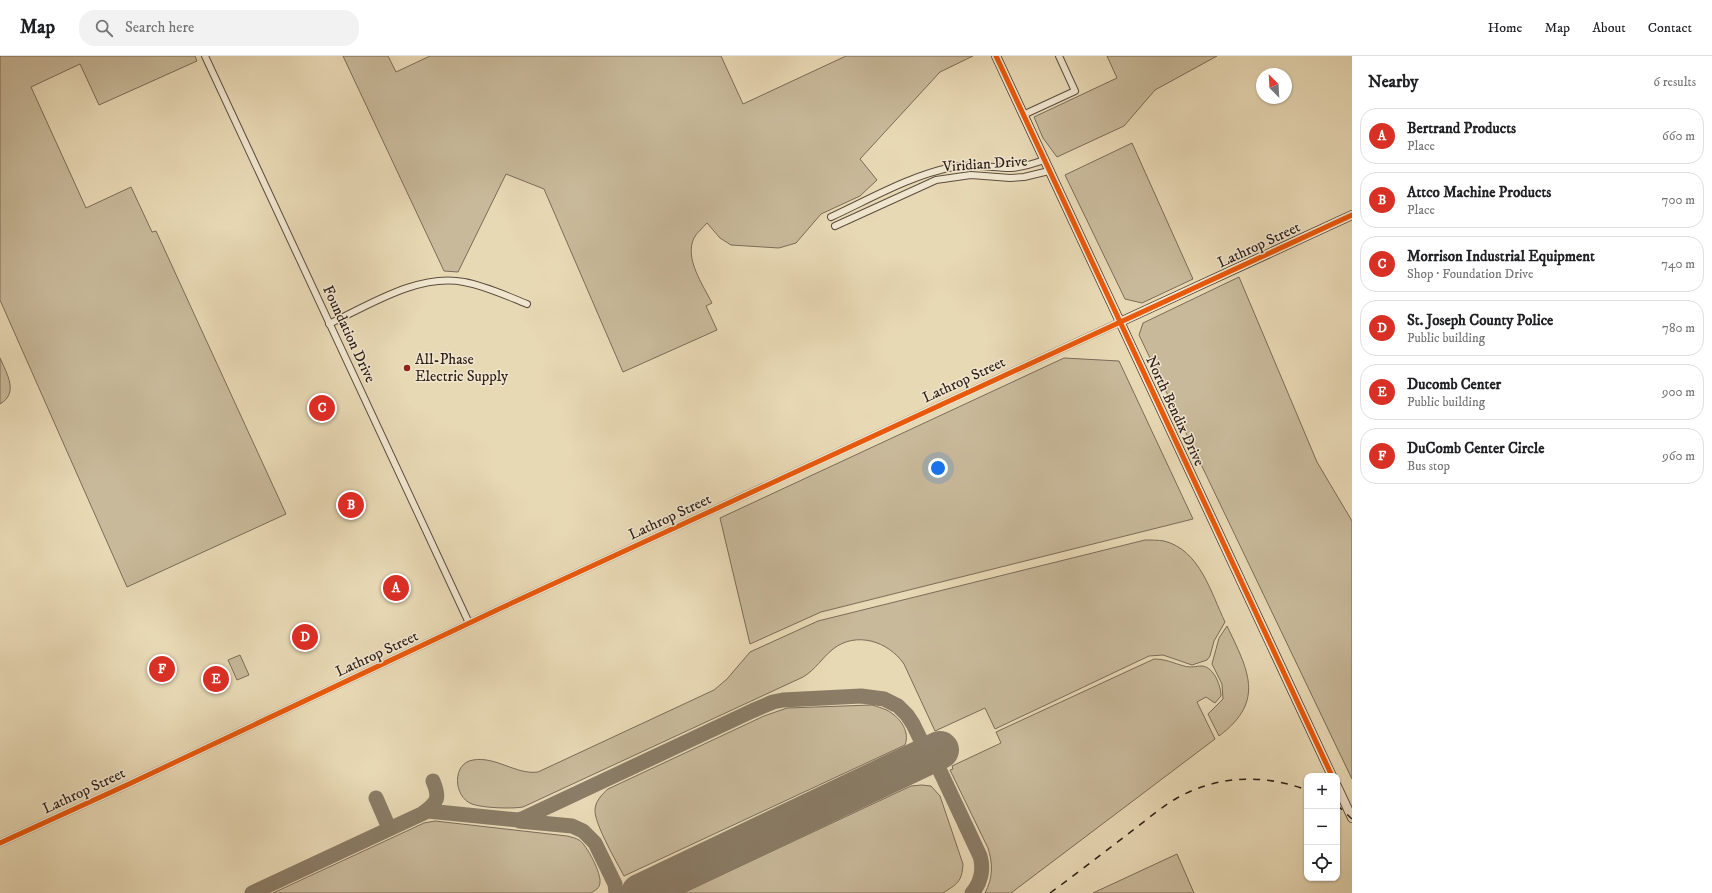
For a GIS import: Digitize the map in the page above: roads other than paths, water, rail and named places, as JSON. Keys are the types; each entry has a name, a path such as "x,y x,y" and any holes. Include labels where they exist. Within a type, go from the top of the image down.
{"street":[{"name":"Foundation Drive","path":"205,56 469,623"},
{"name":"North Bendix Drive","path":"996,56 1331,773"},
{"path":"1023,115 1075,91 1059,56"},
{"name":"Viridian Drive","path":"831,217 914,178 942,169 970,165 1010,168 1022,167 1044,160"},
{"name":"Viridian Drive","path":"835,226 936,180 971,175 1010,178 1024,177 1049,171"},
{"name":"Lathrop Street","path":"0,843 469,623 1352,215"},
{"path":"329,324 404,289 435,280 458,281 473,284 528,304"},
{"path":"1340,792 1352,818"}],"railway":[{"path":"1050,893 1164,806 1193,790 1225,781 1241,779 1274,781 1304,789"},
{"path":"1340,808 1352,819"}],"place":[{"name":"All-Phase Electric Supply","path":"407,368"},
{"name":"Morrison Industrial Equipment","path":"322,408"},
{"name":"Attco Machine Products","path":"351,505"},
{"name":"Bertrand Products","path":"396,588"},
{"name":"St. Joseph County Police","path":"305,637"},
{"name":"DuComb Center Circle","path":"162,669"},
{"name":"Ducomb Center","path":"216,679"}]}
